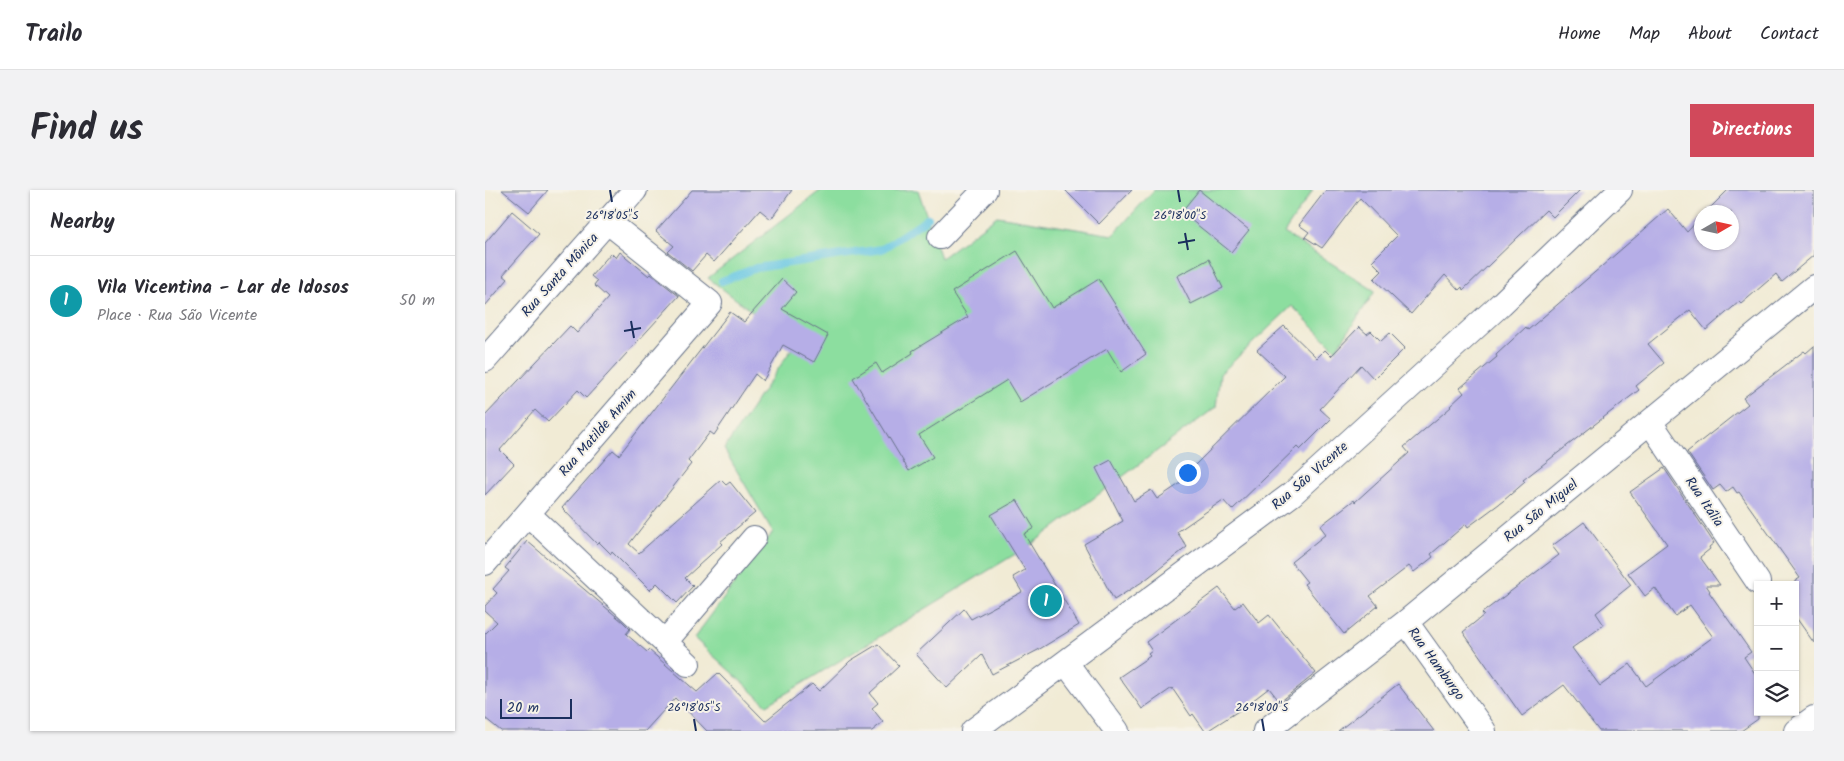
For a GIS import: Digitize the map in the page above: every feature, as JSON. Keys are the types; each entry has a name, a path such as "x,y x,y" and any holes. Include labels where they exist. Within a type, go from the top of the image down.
{"street":[{"name":"Rua Santa Mônica","path":"488,350 608,222 635,190"},
{"path":"940,237 985,190"},
{"name":"Rua São Vicente","path":"973,731 1292,494 1501,304 1620,190"},
{"name":"Rua Matilde Amim","path":"485,562 710,303 608,222"},
{"name":"Rua São Miguel","path":"1265,731 1406,622 1814,287"},
{"name":"Rua Itália","path":"1650,422 1756,581"},
{"path":"528,514 688,664"},
{"path":"665,642 753,538"},
{"name":"Rua Hamburgo","path":"1406,622 1484,731"},
{"path":"1065,663 1117,731"},
{"path":"1796,731 1814,718"}],"green space":[{"path":"821,190 918,190 941,258 997,216 1113,235 1154,190 1313,190 1284,233 1375,291 1336,350 1292,306 1220,374 1216,407 1032,544 767,705 694,638 773,532 724,449 795,344 708,278"}],"building":[{"path":"502,190 548,190 529,212"},
{"path":"692,190 792,190 771,219 760,210 714,262 706,255 692,271 668,252 674,246 656,231"},
{"path":"1065,190 1132,190 1099,224"},
{"path":"1199,190 1249,230 1231,252 1181,212"},
{"path":"1326,190 1580,190 1553,217 1546,210 1463,290 1462,287 1459,290 1445,275 1411,314 1374,279 1382,271 1372,261 1397,236 1360,198 1322,248 1305,237 1309,232 1299,225"},
{"path":"1728,190 1814,190 1814,255 1782,282 1776,274 1741,304 1739,302 1706,330 1690,310 1648,344 1664,363 1636,386 1639,390 1523,480 1525,482 1503,501 1468,527 1466,524 1431,554 1433,557 1414,572 1409,566 1370,596 1378,606 1344,634 1304,584 1307,582 1291,562 1326,534 1320,526 1354,500 1355,502 1409,453 1404,447 1451,407 1464,393 1460,388 1497,357 1496,355 1526,327 1528,330 1668,209 1687,232 1694,224 1694,250 1739,250 1739,205 1713,205"},
{"path":"512,211 539,234 503,275 508,279 485,306 485,243"},
{"path":"1017,251 1052,308 1099,279 1146,354 1121,372 1107,349 1020,402 1007,380 919,435 933,457 909,471 853,378 876,363 882,373 913,353 912,351 968,317 952,292"},
{"path":"620,252 649,276 651,274 679,296 586,398 578,390 548,422 535,410 500,450 514,464 485,495 485,416 570,326 577,333 608,298 594,285 597,281 591,276 611,253 616,258"},
{"path":"1209,259 1223,288 1191,304 1177,276"},
{"path":"782,279 796,292 782,309 828,335 814,362 783,345 763,381 755,374 714,435 710,432 688,461 691,464 629,544 639,553 721,480 726,485 730,482 755,513 720,542 722,544 685,578 693,586 677,603 657,583 650,590 612,552 611,554 599,542 597,544 562,508 613,450 619,455 730,312 744,322"},
{"path":"1284,326 1317,358 1325,350 1331,356 1359,327 1367,334 1371,331 1381,341 1390,333 1405,348 1374,379 1361,365 1320,409 1331,419 1300,450 1297,447 1232,510 1223,500 1177,532 1187,547 1145,580 1114,600 1084,544 1123,521 1096,468 1111,460 1134,501 1151,490 1157,499 1199,471 1194,466 1285,376 1257,350"},
{"path":"1814,346 1814,643 1799,622 1799,581 1795,581 1800,578 1739,492 1737,493 1733,487 1726,492 1720,485 1713,490 1687,452 1748,404 1743,398 1804,351 1806,353"},
{"path":"1664,468 1714,543 1700,557 1720,585 1706,585 1751,652 1744,657 1754,672 1754,716 1758,716 1758,719 1741,731 1599,731 1564,685 1522,716 1463,632 1484,615 1482,613 1559,555 1552,546 1584,522 1631,585 1596,613 1604,625 1572,648 1600,686 1630,664 1646,686 1713,637 1690,605 1675,616 1655,588 1645,596 1628,573 1667,544 1630,492"},
{"path":"1017,500 1034,528 1024,534 1079,625 1038,650 992,674 982,655 947,688 916,654 964,609 971,619 1022,592 1013,577 1025,570 991,515"},
{"path":"527,541 623,622 630,629 626,634 647,652 649,650 697,692 718,673 765,721 812,684 819,691 850,661 878,644 899,666 870,693 878,703 872,708 883,722 872,731 707,731 675,698 645,731 501,731 485,718 485,634 497,622 485,611 485,606 497,593 493,589 509,571 505,568"},
{"path":"1219,588 1235,608 1243,602 1259,623 1269,615 1316,673 1280,702 1269,688 1243,708 1205,731 1193,714 1191,716 1172,688 1142,709 1119,677 1150,656 1148,654 1152,651 1146,642"},
{"path":"1398,684 1434,731 1338,731"}],"waterway":[{"path":"722,281 756,268 882,249 928,218"}],"place":[{"name":"Vila Vicentina - Lar de Idosos","path":"1046,601"}]}
